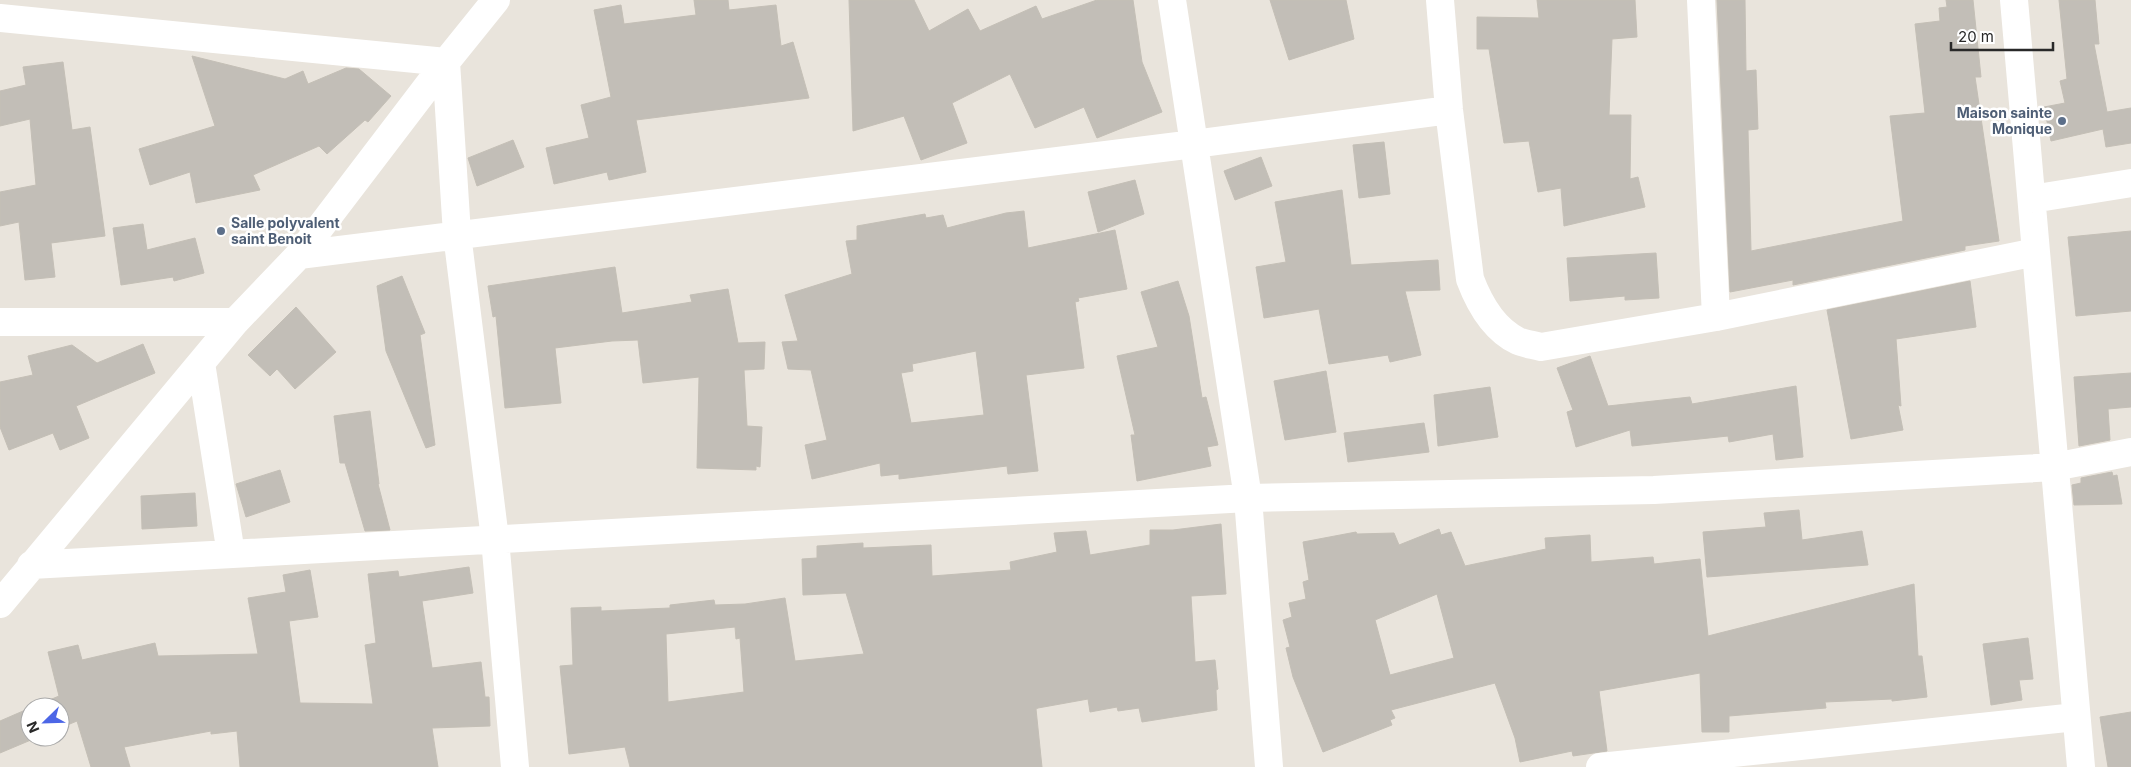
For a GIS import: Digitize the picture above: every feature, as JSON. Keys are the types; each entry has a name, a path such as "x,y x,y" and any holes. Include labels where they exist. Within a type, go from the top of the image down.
{"street":[{"path":"0,604 201,362 299,255 446,62 496,0"},
{"path":"1172,0 1248,498 1269,767"},
{"path":"1440,0 1449,110 1470,279 1479,302 1496,324 1518,340 1541,346 1716,317 2036,252"},
{"path":"1701,0 1716,317"},
{"path":"2014,0 2081,767"},
{"path":"0,18 446,62"},
{"path":"446,62 457,234 495,539 515,767"},
{"path":"299,255 1194,144 1449,110"},
{"path":"2032,199 2131,183"},
{"path":"0,322 236,322"},
{"path":"201,362 231,554"},
{"path":"31,565 1248,498 1654,490 2054,467 2131,452"},
{"path":"1600,767 2076,717"}],"building":[{"path":"694,0 728,0 729,10 776,5 781,46 793,42 809,98 636,120 646,172 609,180 607,172 554,184 546,148 589,138 581,105 611,97 594,10 621,5 624,24 696,15"},
{"path":"849,0 914,0 929,31 968,9 980,31 1036,6 1042,19 1097,0 1133,0 1142,62 1162,112 1097,138 1084,107 1035,128 1010,74 952,103 967,143 921,160 904,116 853,131"},
{"path":"1270,0 1346,0 1354,39 1289,60"},
{"path":"1537,0 1635,0 1637,37 1612,39 1609,115 1631,115 1630,179 1638,177 1645,207 1564,226 1561,188 1538,192 1529,141 1504,143 1489,49 1477,49 1477,17 1539,18"},
{"path":"1717,0 1745,0 1746,71 1756,70 1758,129 1748,130 1751,251 1903,221 1890,116 1925,113 1915,24 1940,21 1939,8 1947,7 1946,0 1973,0 1981,77 1975,77 1999,241 1965,246 1965,250 1793,285 1793,280 1730,292"},
{"path":"2059,0 2095,0 2099,44 2094,44 2107,112 2131,108 2131,143 2106,147 2103,129 2051,141 2044,107 2065,103 2060,81 2067,79"},
{"path":"192,56 285,79 303,71 308,84 346,68 359,69 391,96 368,122 365,120 327,154 319,146 253,175 260,190 196,203 190,172 150,185 139,149 215,126"},
{"path":"63,62 72,130 90,127 105,236 51,243 55,277 25,280 19,222 0,226 0,192 36,185 30,119 0,126 0,91 26,85 23,67"},
{"path":"513,140 524,167 477,186 468,158"},
{"path":"1384,142 1390,194 1359,198 1353,145"},
{"path":"1261,157 1272,186 1235,200 1224,171"},
{"path":"1135,180 1144,214 1098,232 1088,192"},
{"path":"1342,190 1351,265 1438,260 1440,290 1405,291 1421,355 1390,362 1388,355 1329,364 1319,309 1264,318 1256,267 1286,262 1275,202"},
{"path":"1024,211 1028,248 1115,230 1127,289 1078,298 1079,301 1075,302 1084,368 1026,375 1038,471 1008,474 1007,466 899,479 899,474 881,476 880,463 812,479 805,445 827,440 811,370 788,369 782,342 798,341 785,295 852,274 846,241 857,240 857,226 925,214 926,218 943,215 947,228 1006,213","holes":["976,351 984,415 911,423 901,373 913,371 912,364"]},
{"path":"143,224 147,250 195,238 204,273 174,281 173,277 121,285 113,228"},
{"path":"2131,231 2131,311 2076,316 2068,237"},
{"path":"1656,253 1659,298 1625,300 1625,296 1570,301 1567,258"},
{"path":"615,267 622,313 692,302 690,295 728,289 738,343 765,342 764,369 744,370 747,426 762,427 760,467 756,466 756,470 697,468 699,377 643,383 638,340 555,348 561,403 505,408 496,316 493,317 488,286"},
{"path":"402,276 425,333 420,335 435,445 426,448 386,351 377,286"},
{"path":"1178,281 1189,316 1202,398 1206,397 1218,445 1207,447 1211,466 1137,481 1131,435 1135,435 1117,356 1158,347 1141,292"},
{"path":"1970,281 1976,327 1896,339 1901,406 1898,405 1903,430 1851,439 1827,310"},
{"path":"296,307 336,352 295,389 277,369 270,376 248,355"},
{"path":"143,344 155,373 76,406 89,438 60,450 53,433 9,450 0,427 0,382 33,375 28,356 72,345 97,363"},
{"path":"1590,356 1608,406 1690,397 1692,404 1796,386 1803,457 1776,460 1773,434 1729,442 1728,436 1632,446 1630,430 1576,447 1567,412 1573,410 1557,368"},
{"path":"1326,371 1336,432 1285,440 1274,381"},
{"path":"2131,373 2131,407 2108,409 2110,440 2079,446 2074,377"},
{"path":"1490,387 1498,437 1438,446 1434,395"},
{"path":"370,411 378,484 390,530 365,531 345,463 340,463 334,416"},
{"path":"1424,423 1429,452 1348,462 1344,433"},
{"path":"280,470 290,502 246,517 236,484"},
{"path":"2112,472 2113,476 2117,475 2122,504 2074,505 2072,485 2081,483 2081,478"},
{"path":"195,493 197,526 142,529 141,496"},
{"path":"1799,510 1802,540 1862,531 1868,565 1707,577 1703,532 1766,527 1764,513"},
{"path":"1221,524 1226,594 1191,596 1195,662 1215,660 1218,689 1216,690 1217,710 1142,722 1139,708 1118,711 1117,707 1090,712 1088,699 1038,708 1036,709 1042,767 630,767 625,747 569,754 560,666 573,665 571,608 601,607 601,611 670,608 670,605 714,600 715,605 745,604 785,598 795,661 864,654 846,593 803,595 802,559 817,558 817,546 863,543 863,548 931,545 932,576 1011,570 1010,562 1057,552 1054,533 1086,531 1090,555 1150,545 1150,530 1173,530","holes":["735,627 736,639 740,638 744,692 668,702 666,634"]},
{"path":"1439,529 1441,535 1451,532 1465,566 1546,549 1545,538 1590,535 1591,562 1653,557 1654,564 1700,559 1708,636 1914,584 1918,656 1922,656 1927,697 1892,701 1892,699 1825,702 1826,708 1729,716 1729,732 1702,732 1700,673 1599,691 1607,751 1573,756 1572,751 1520,762 1515,738 1495,683 1391,710 1395,718 1390,720 1392,725 1323,752 1293,677 1286,648 1290,647 1283,620 1292,617 1289,603 1306,599 1303,582 1309,580 1303,542 1356,532 1357,534 1394,533 1399,545","holes":["1437,594 1454,658 1390,675 1375,620"]},
{"path":"469,567 473,593 422,601 432,668 481,662 485,697 489,697 490,726 432,728 438,767 240,767 237,731 211,734 211,731 124,747 130,767 91,767 77,721 70,724 70,697 57,697 59,696 48,652 78,645 82,660 155,643 158,656 258,654 248,598 286,592 283,575 310,570 318,617 289,621 300,703 373,704 365,645 376,643 368,574 398,571 399,577"},
{"path":"2028,638 2033,679 2019,680 2022,700 1991,705 1983,644"},
{"path":"20,712 20,745 0,753 0,721"},
{"path":"2131,712 2131,767 2108,767 2100,717"}],"place":[{"name":"Maison sainte Monique","path":"2062,121"},
{"name":"Salle polyvalent saint Benoit","path":"221,231"}]}
